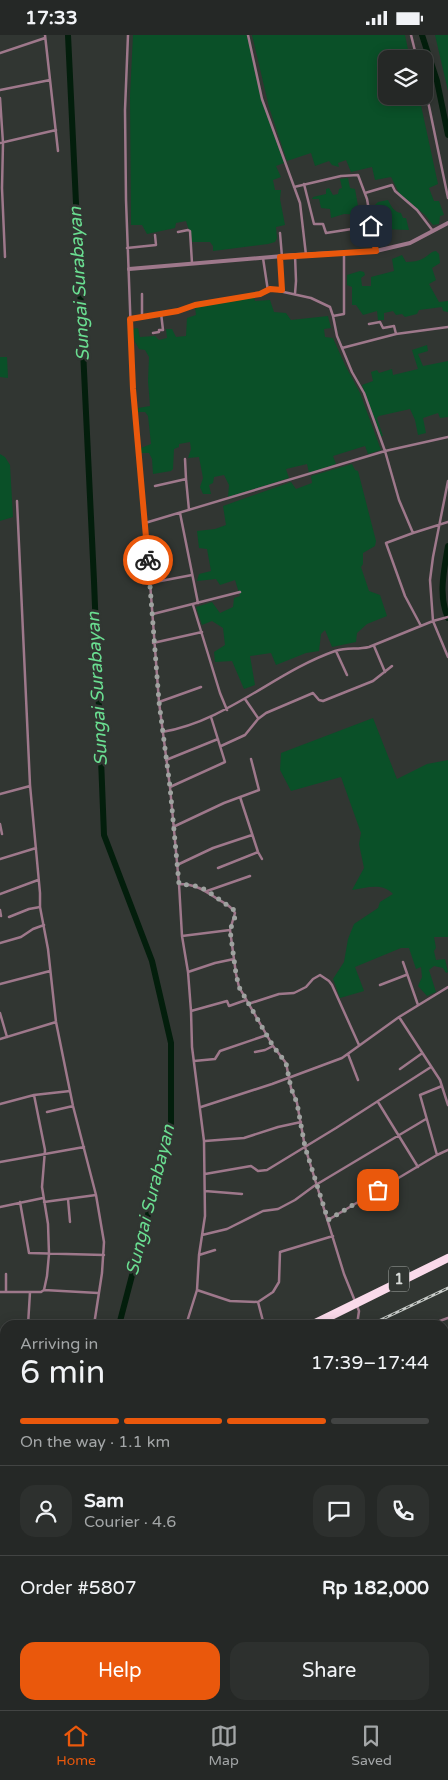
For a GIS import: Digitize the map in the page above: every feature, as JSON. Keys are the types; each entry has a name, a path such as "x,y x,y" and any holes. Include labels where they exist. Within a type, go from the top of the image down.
{"highway":[{"name":"1","path":"325,1320 352,1304 448,1256"},
{"name":"1","path":"318,1320 448,1260"}],"street":[{"path":"128,35 125,110 127,248 133,389 160,702 172,786 173,827 182,936 188,972 192,1047 204,1141 205,1191 197,1290 188,1320"},
{"path":"248,35 262,99 300,203 306,255"},
{"path":"411,35 415,50"},
{"path":"0,53 45,37 58,151"},
{"path":"0,89 50,80"},
{"path":"0,98 1,188 5,257"},
{"path":"429,105 448,198"},
{"path":"2,143 56,130"},
{"path":"294,187 356,174 365,193 376,251"},
{"path":"304,184 314,224 323,224 326,233 371,226"},
{"path":"365,193 392,185 395,191 417,210 434,231"},
{"path":"128,269 295,255 376,251 410,243 448,223"},
{"path":"178,232 190,231 192,264"},
{"path":"280,233 282,290"},
{"path":"127,248 156,245 155,235"},
{"path":"333,316 344,314 344,253"},
{"path":"295,255 295,294"},
{"path":"262,259 268,291"},
{"path":"130,319 260,294 270,289 282,290 330,307 337,336 352,373 364,393 385,451 399,500 413,533"},
{"path":"142,294 142,317"},
{"path":"153,333 159,333 159,330 163,330 161,313"},
{"path":"369,323 380,322 383,328 394,326 396,334"},
{"path":"342,348 396,334 448,327"},
{"path":"146,523 385,451 448,437"},
{"path":"185,459 189,510"},
{"path":"155,486 186,479"},
{"path":"448,481 430,570 435,620 448,657"},
{"path":"17,501 30,785 40,907 56,1022 73,1106 96,1195 104,1242 104,1255 95,1320"},
{"path":"180,513 198,603"},
{"path":"420,626 405,596 386,543 447,522"},
{"path":"150,583 192,575"},
{"path":"153,615 240,592"},
{"path":"194,605 220,693 227,710"},
{"path":"164,732 227,710 297,669 336,651 350,647 363,649 435,620 448,617"},
{"path":"155,643 202,632"},
{"path":"374,645 385,672"},
{"path":"336,651 347,675"},
{"path":"221,746 245,735 258,719 266,713 313,693 319,700 323,701 373,681 392,666"},
{"path":"160,702 201,687"},
{"path":"245,699 258,719"},
{"path":"172,786 225,762 211,717"},
{"path":"167,760 218,739"},
{"path":"173,827 259,789 251,759"},
{"path":"0,794 30,785"},
{"path":"240,797 262,859"},
{"path":"0,824 2,834"},
{"path":"177,865 213,848 252,835"},
{"path":"0,859 36,848"},
{"path":"218,868 258,852"},
{"path":"207,891 250,876"},
{"path":"0,894 39,880"},
{"path":"179,884 196,886 207,891 234,910 235,917 230,930 239,987 273,1046 286,1063 303,1148 314,1186 328,1220 331,1236 352,1304 359,1311 358,1320"},
{"path":"9,917 40,907"},
{"path":"0,910 2,916"},
{"path":"0,943 21,937 33,929 44,925"},
{"path":"182,936 230,930"},
{"path":"188,972 234,959"},
{"path":"403,962 418,1005"},
{"path":"0,984 50,971"},
{"path":"191,1011 227,1001 230,1005 279,994 294,993 306,987 313,979 320,975 332,985 359,1045"},
{"path":"380,985 406,975"},
{"path":"201,1107 317,1068 348,1054 398,1017 448,987"},
{"path":"0,1013 7,1037"},
{"path":"398,1017 442,1086 448,1105"},
{"path":"0,1039 56,1022"},
{"path":"194,1061 216,1058 220,1051 267,1035"},
{"path":"255,1051 265,1050 273,1046"},
{"path":"348,1054 358,1080"},
{"path":"400,1069 421,1054"},
{"path":"205,1174 251,1166 258,1171 267,1170 431,1067"},
{"path":"437,1155 420,1095 442,1086"},
{"path":"0,1104 34,1095 70,1091"},
{"path":"34,1095 45,1149 43,1200 48,1224 49,1254 44,1290"},
{"path":"377,1102 418,1167"},
{"path":"47,1112 73,1106"},
{"path":"202,1235 226,1229 263,1211 278,1209 296,1200 314,1186 426,1119"},
{"path":"204,1141 244,1138 299,1122"},
{"path":"0,1162 84,1147"},
{"path":"328,1220 448,1150"},
{"path":"392,1182 396,1203"},
{"path":"205,1191 242,1194"},
{"path":"0,1207 20,1202 96,1195"},
{"path":"68,1199 70,1222"},
{"path":"20,1202 28,1252 104,1255"},
{"path":"197,1290 230,1301 258,1302 273,1292 279,1282 280,1253 331,1236"},
{"path":"199,1255 215,1250"},
{"path":"6,1274 6,1291"},
{"path":"0,1292 44,1290 98,1293"},
{"path":"28,1320 30,1292"},
{"path":"258,1302 263,1320"}],"green space":[{"path":"133,35 247,35 261,99 284,163 276,166 281,177 273,180 275,190 281,190 280,199 285,225 276,227 277,238 275,242 213,251 213,246 210,242 192,242 186,221 176,223 175,228 147,234 142,225 131,225 130,96"},
{"path":"252,35 405,35 408,50 378,50 378,105 421,105 438,184 429,188 434,201 439,201 444,215 440,216 439,224 433,225 425,215 399,193 391,177 375,180 372,167 351,172 346,160 338,163 339,167 332,165 329,161 315,166 311,153 287,161 269,107"},
{"path":"435,35 448,35 448,91"},
{"path":"348,178 350,188 355,189 358,206 365,206 366,215 344,214 331,218 330,209 321,208 319,199 312,199 313,197 326,194 326,189 329,188 333,195 338,194 339,189 342,188 340,179"},
{"path":"388,200 395,210 401,213 403,218 406,218 409,230 382,229 381,225 384,221 382,209 374,206 378,202"},
{"path":"436,251 439,254 440,263 432,268 436,280 429,284 439,302 448,301 448,312 443,311 442,307 419,310 417,314 405,317 402,314 396,315 393,311 384,313 384,320 378,320 377,311 363,315 356,305 352,305 352,287 347,285 347,275 360,271 364,272 365,275 361,278 362,286 371,286 371,277 394,271 392,259 402,255 406,262 415,261"},
{"path":"254,297 255,301 270,300 274,312 286,313 291,320 328,316 331,328 324,329 325,337 333,338 360,393 381,450 368,454 365,446 333,456 336,464 309,473 307,464 286,469 289,478 228,497 229,485 224,475 214,477 213,483 209,485 211,494 203,494 200,487 203,478 199,457 188,458 191,449 190,442 179,444 179,447 174,449 173,469 171,471 153,474 152,459 149,453 140,453 141,448 151,444 148,416 145,412 138,412 138,408 150,406 149,357 145,350 139,349 132,329 138,328 140,337 155,336 159,340 167,338 166,329 172,329 176,337 186,336 187,318 196,315 195,307"},
{"path":"427,345 428,351 418,354 423,366 448,361 448,417 440,418 438,413 423,418 426,433 418,435 415,420 410,409 379,416 377,418 383,436 381,436 362,385 373,381 371,372 377,370 379,373 392,369 393,375 418,369 412,350"},
{"path":"0,357 7,357 8,378 0,377"},
{"path":"0,454 5,457 10,465 13,517 0,521"},
{"path":"352,464 355,470 358,471 376,541 375,546 363,553 363,564 361,567 369,591 380,595 387,616 367,624 357,633 356,642 332,647 325,630 321,634 319,651 306,653 276,665 271,653 250,656 255,685 244,689 232,661 215,662 214,652 225,645 223,628 212,621 202,625 196,607 212,602 220,613 233,607 234,598 240,596 235,580 220,585 216,579 197,581 199,574 211,571 207,549 199,548 197,531 215,529 226,525 223,506 291,482 296,489 312,483 311,476"},
{"path":"373,718 397,779 427,764 448,760 448,937 434,937 436,948 434,951 436,960 445,959 448,972 446,973 443,968 434,966 429,970 436,992 427,996 418,986 422,977 421,967 416,969 409,948 401,948 355,967 364,991 340,998 333,979 344,962 348,939 354,924 378,908 380,902 393,894 389,890 379,887 352,890 364,868 359,844 361,833 341,777 291,791 280,770 281,753"}],"waterway":[{"name":"Sungai Surabayan","path":"68,35 104,835 152,961 171,1043 171,1127 120,1320"},
{"path":"422,35 437,81 448,135"},
{"path":"448,546 443,592 443,601 448,618"}],"railway":[{"path":"381,1320 448,1288"}],"way so far":[{"path":"148,560 153,615 153,643 179,884 196,886 206,890 234,910 235,917 230,930 239,987 288,1068 305,1147 328,1220 378,1190"}],"route":[{"path":"148,560 133,389 130,319 265,293 270,289 282,290 280,257 376,251 371,226"}]}
